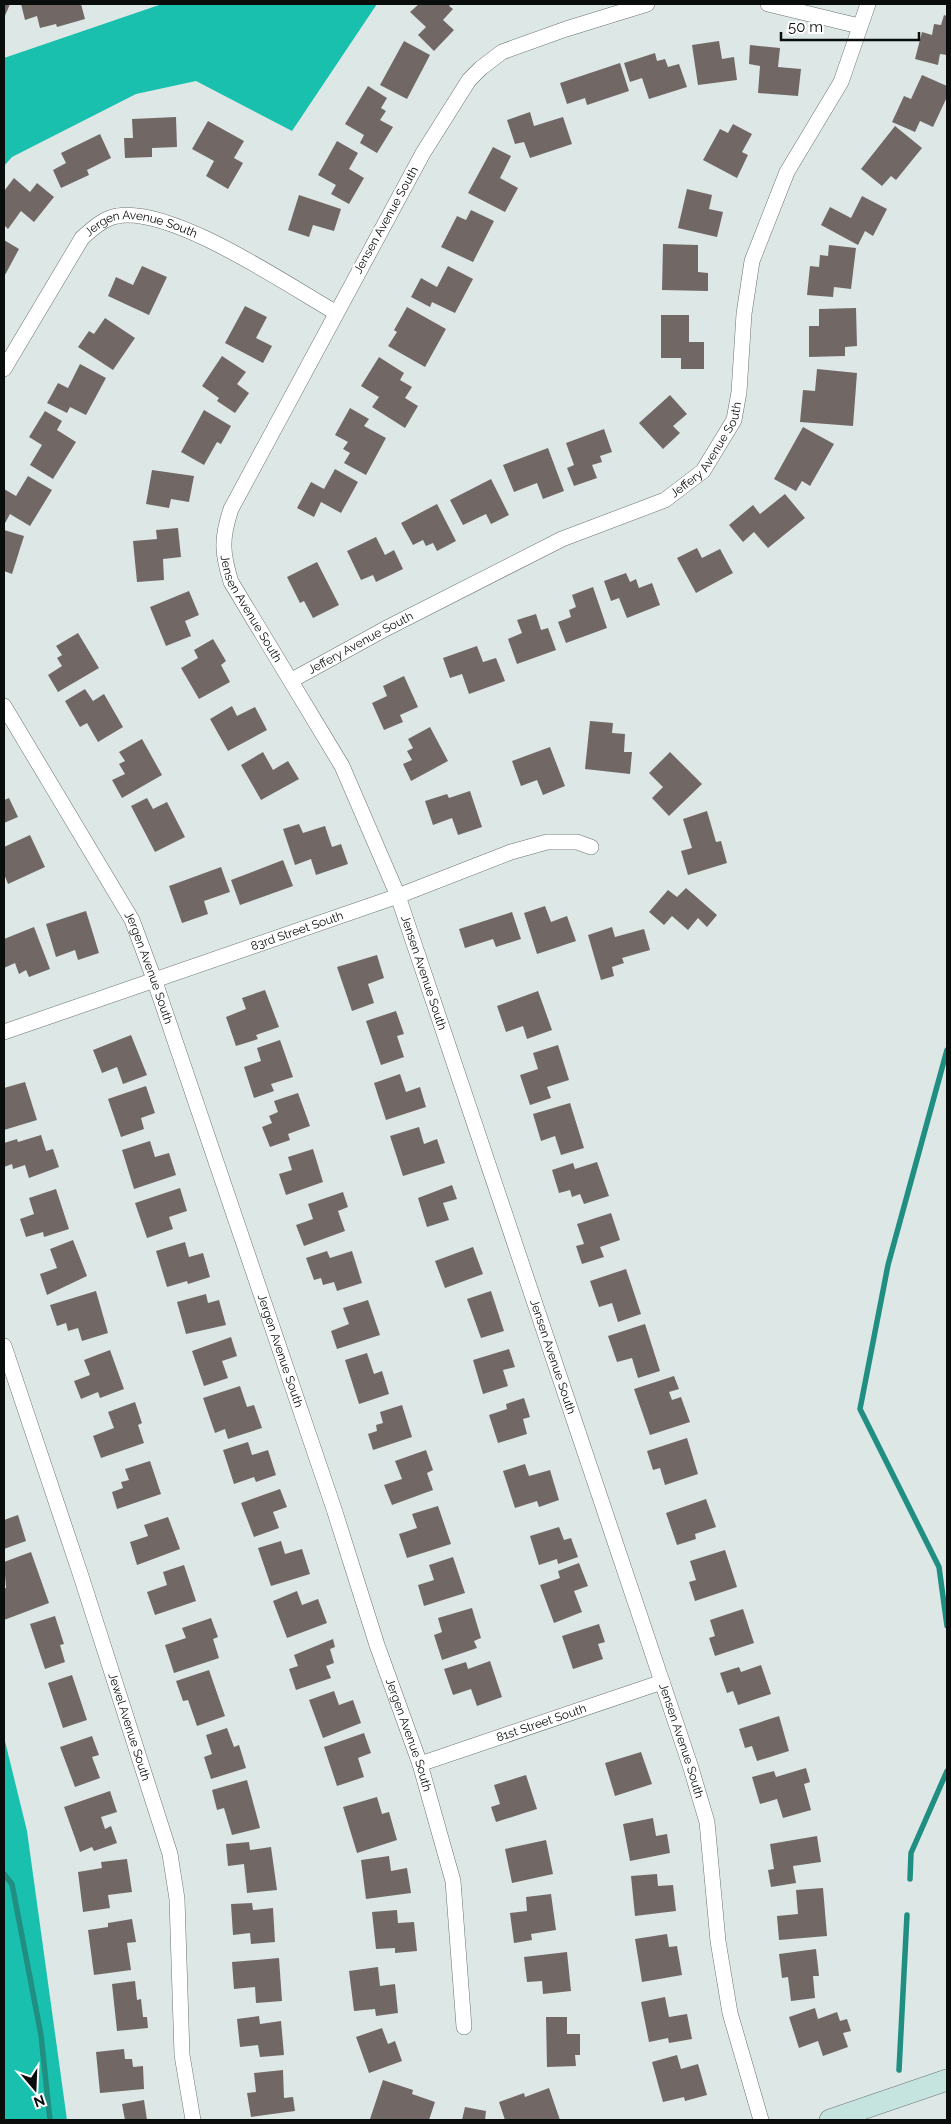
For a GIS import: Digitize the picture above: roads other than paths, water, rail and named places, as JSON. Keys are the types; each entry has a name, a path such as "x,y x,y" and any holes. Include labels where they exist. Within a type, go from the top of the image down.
{"main road":[{"path":"830,2120 947,2080"}],"street":[{"name":"Jensen Avenue South","path":"647,4 566,29 502,52 469,80 422,153 231,509 224,531 223,555 231,582 292,680 342,766 398,896 662,1682 707,1822 718,1941 730,2013 761,2120"},
{"path":"768,4 858,26"},
{"name":"Jeffery Avenue South","path":"292,680 386,629 562,540 666,500 703,471 734,420 739,392 744,314 752,261 787,172 841,82 858,26 868,4"},
{"name":"Jergen Avenue South","path":"4,369 82,238 96,226 114,216 144,216 207,238 335,312"},
{"name":"Jergen Avenue South","path":"4,706 132,920 154,980 334,1509 377,1645 420,1764 452,1881 464,2027"},
{"name":"83rd Street South","path":"4,1032 398,896 511,852 547,842 577,842 591,847"},
{"name":"Jewel Avenue South","path":"4,1346 81,1576 170,1854 177,1899 182,2055 193,2120"},
{"name":"81st Street South","path":"420,1764 662,1682"}],"waterway":[{"path":"947,1050 888,1265 860,1409 939,1567 947,1626"},
{"path":"910,1879 911,1853 947,1771"},
{"path":"4,1874 12,1884 41,2035 50,2120"},
{"path":"899,2070 907,1915"}]}
